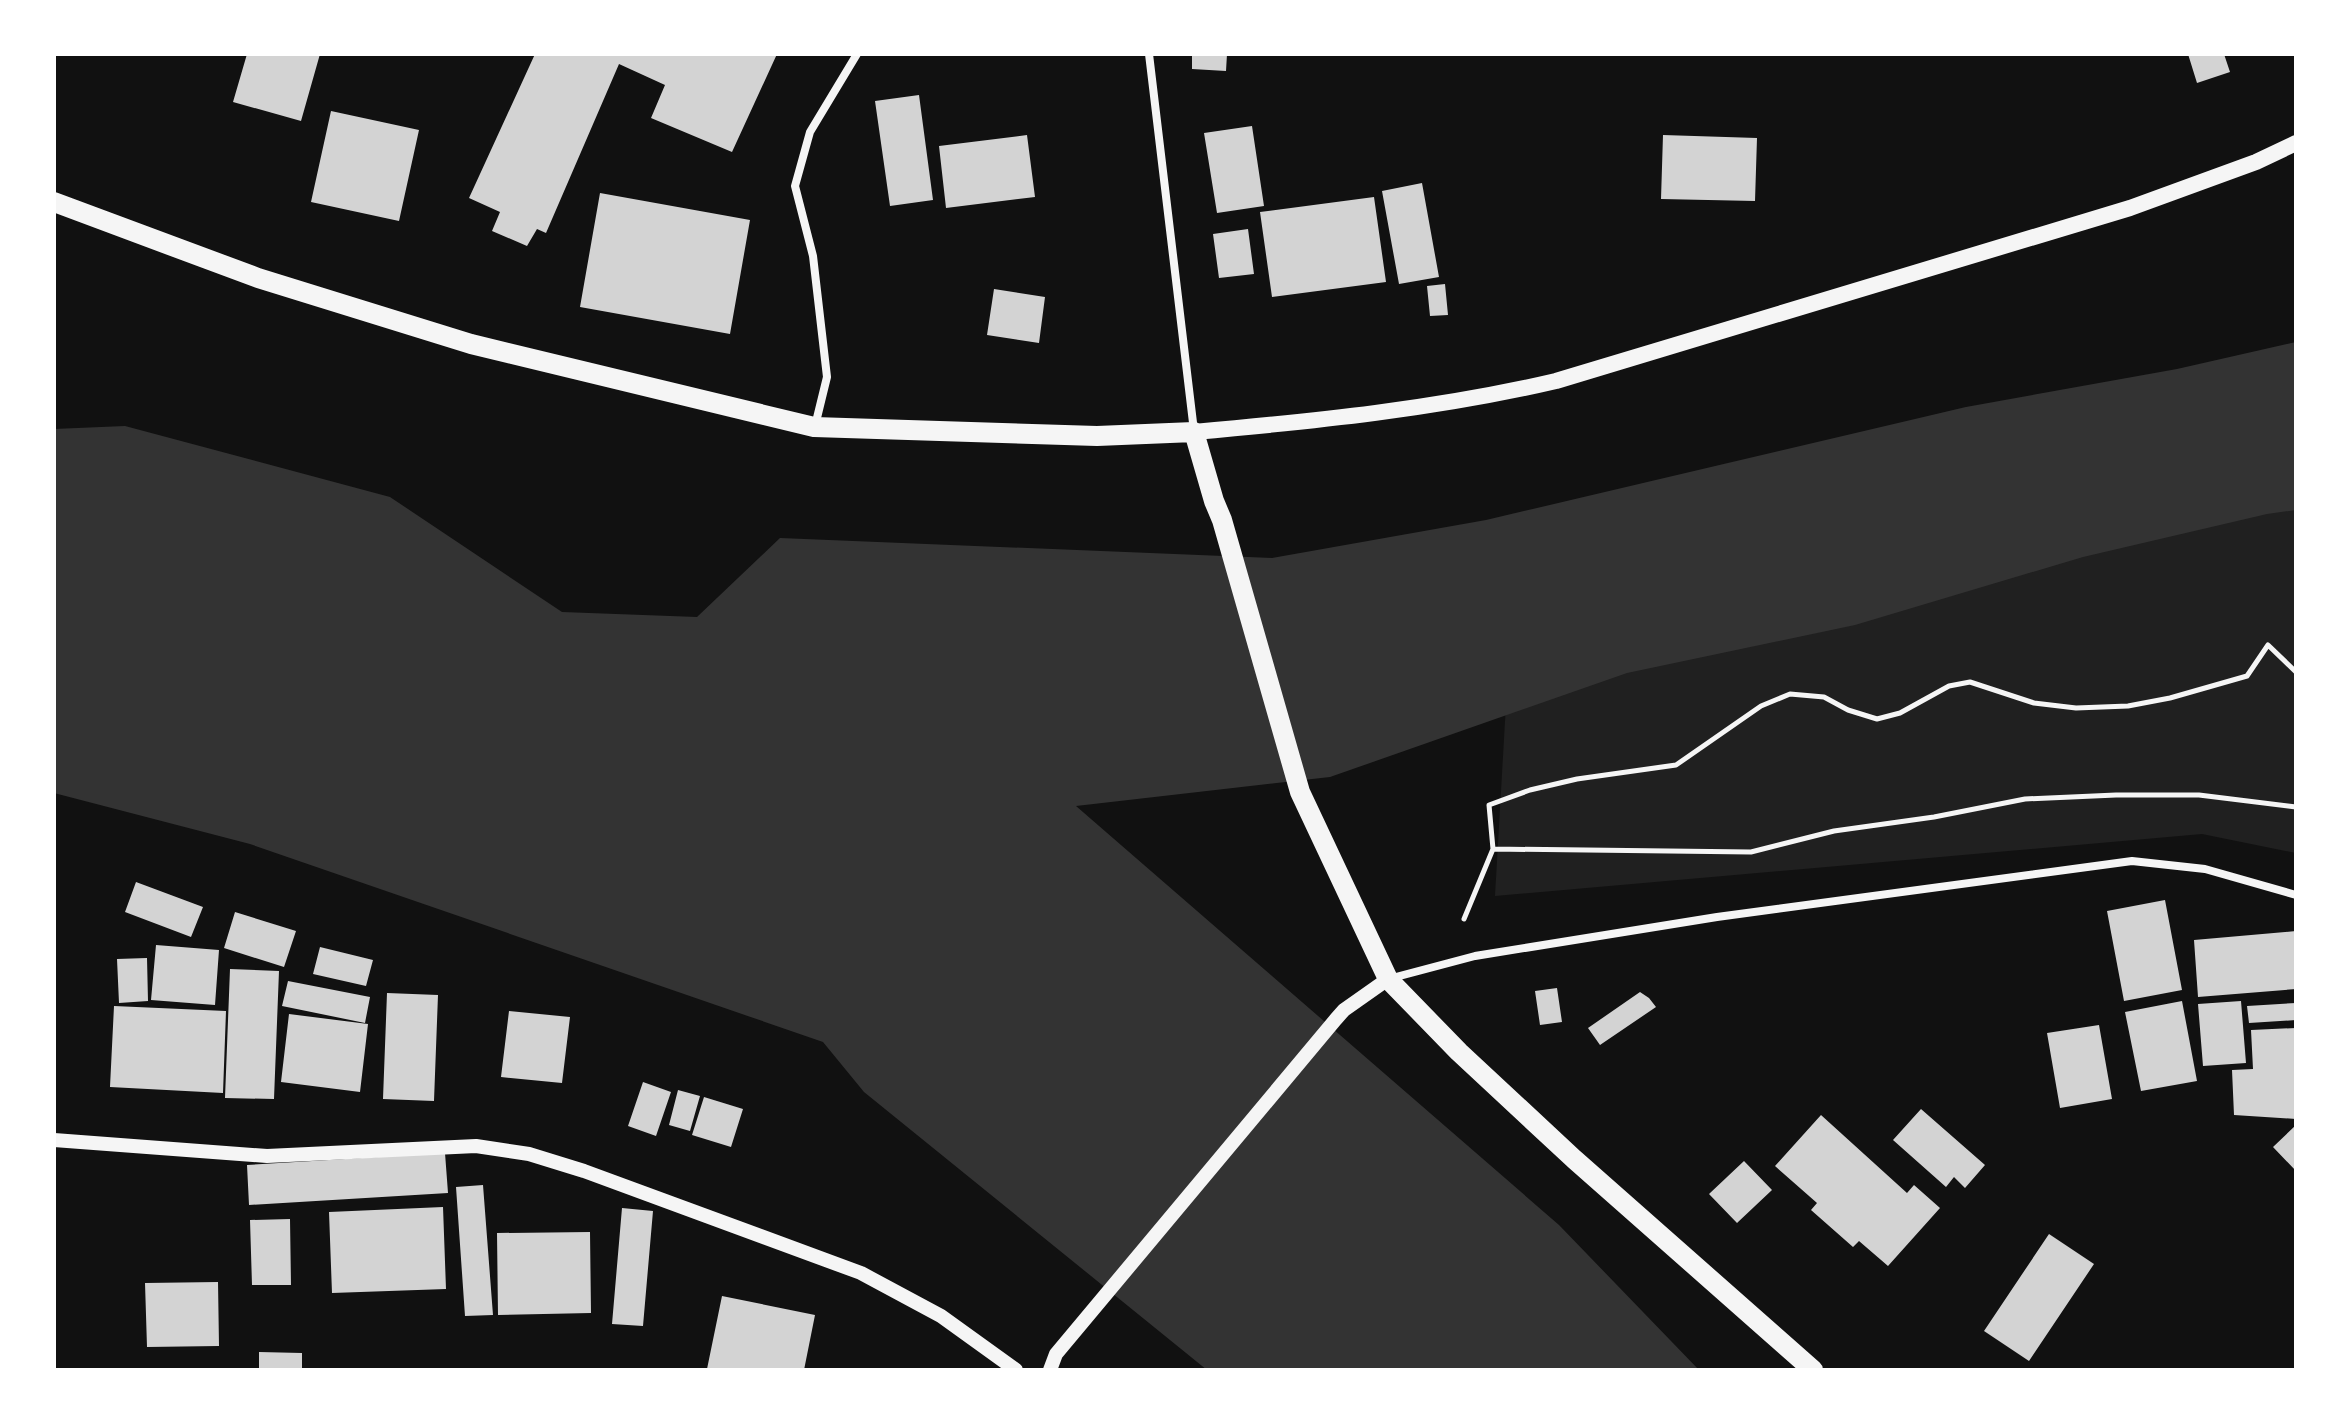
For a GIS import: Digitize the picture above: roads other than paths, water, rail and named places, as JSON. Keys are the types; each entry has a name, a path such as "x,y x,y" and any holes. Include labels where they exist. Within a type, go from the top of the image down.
{"main road":[{"path":"54,202 258,278 471,344 814,427 1097,436 1194,432 1420,408 1556,381 2130,208 2256,162 2296,143"},
{"path":"1194,432 1300,792 1388,979 1459,1052 1574,1159 1813,1370"}],"street":[{"path":"814,427 827,377 813,256 795,186 810,132 857,54"},
{"path":"1149,54 1194,432"},
{"path":"1050,1370 1056,1354 1336,1019 1388,979 1475,956 1967,882 2132,861 2205,869 2296,895"},
{"path":"54,1140 267,1156 476,1146 529,1154 584,1171 861,1273 941,1316 1016,1370"}]}
